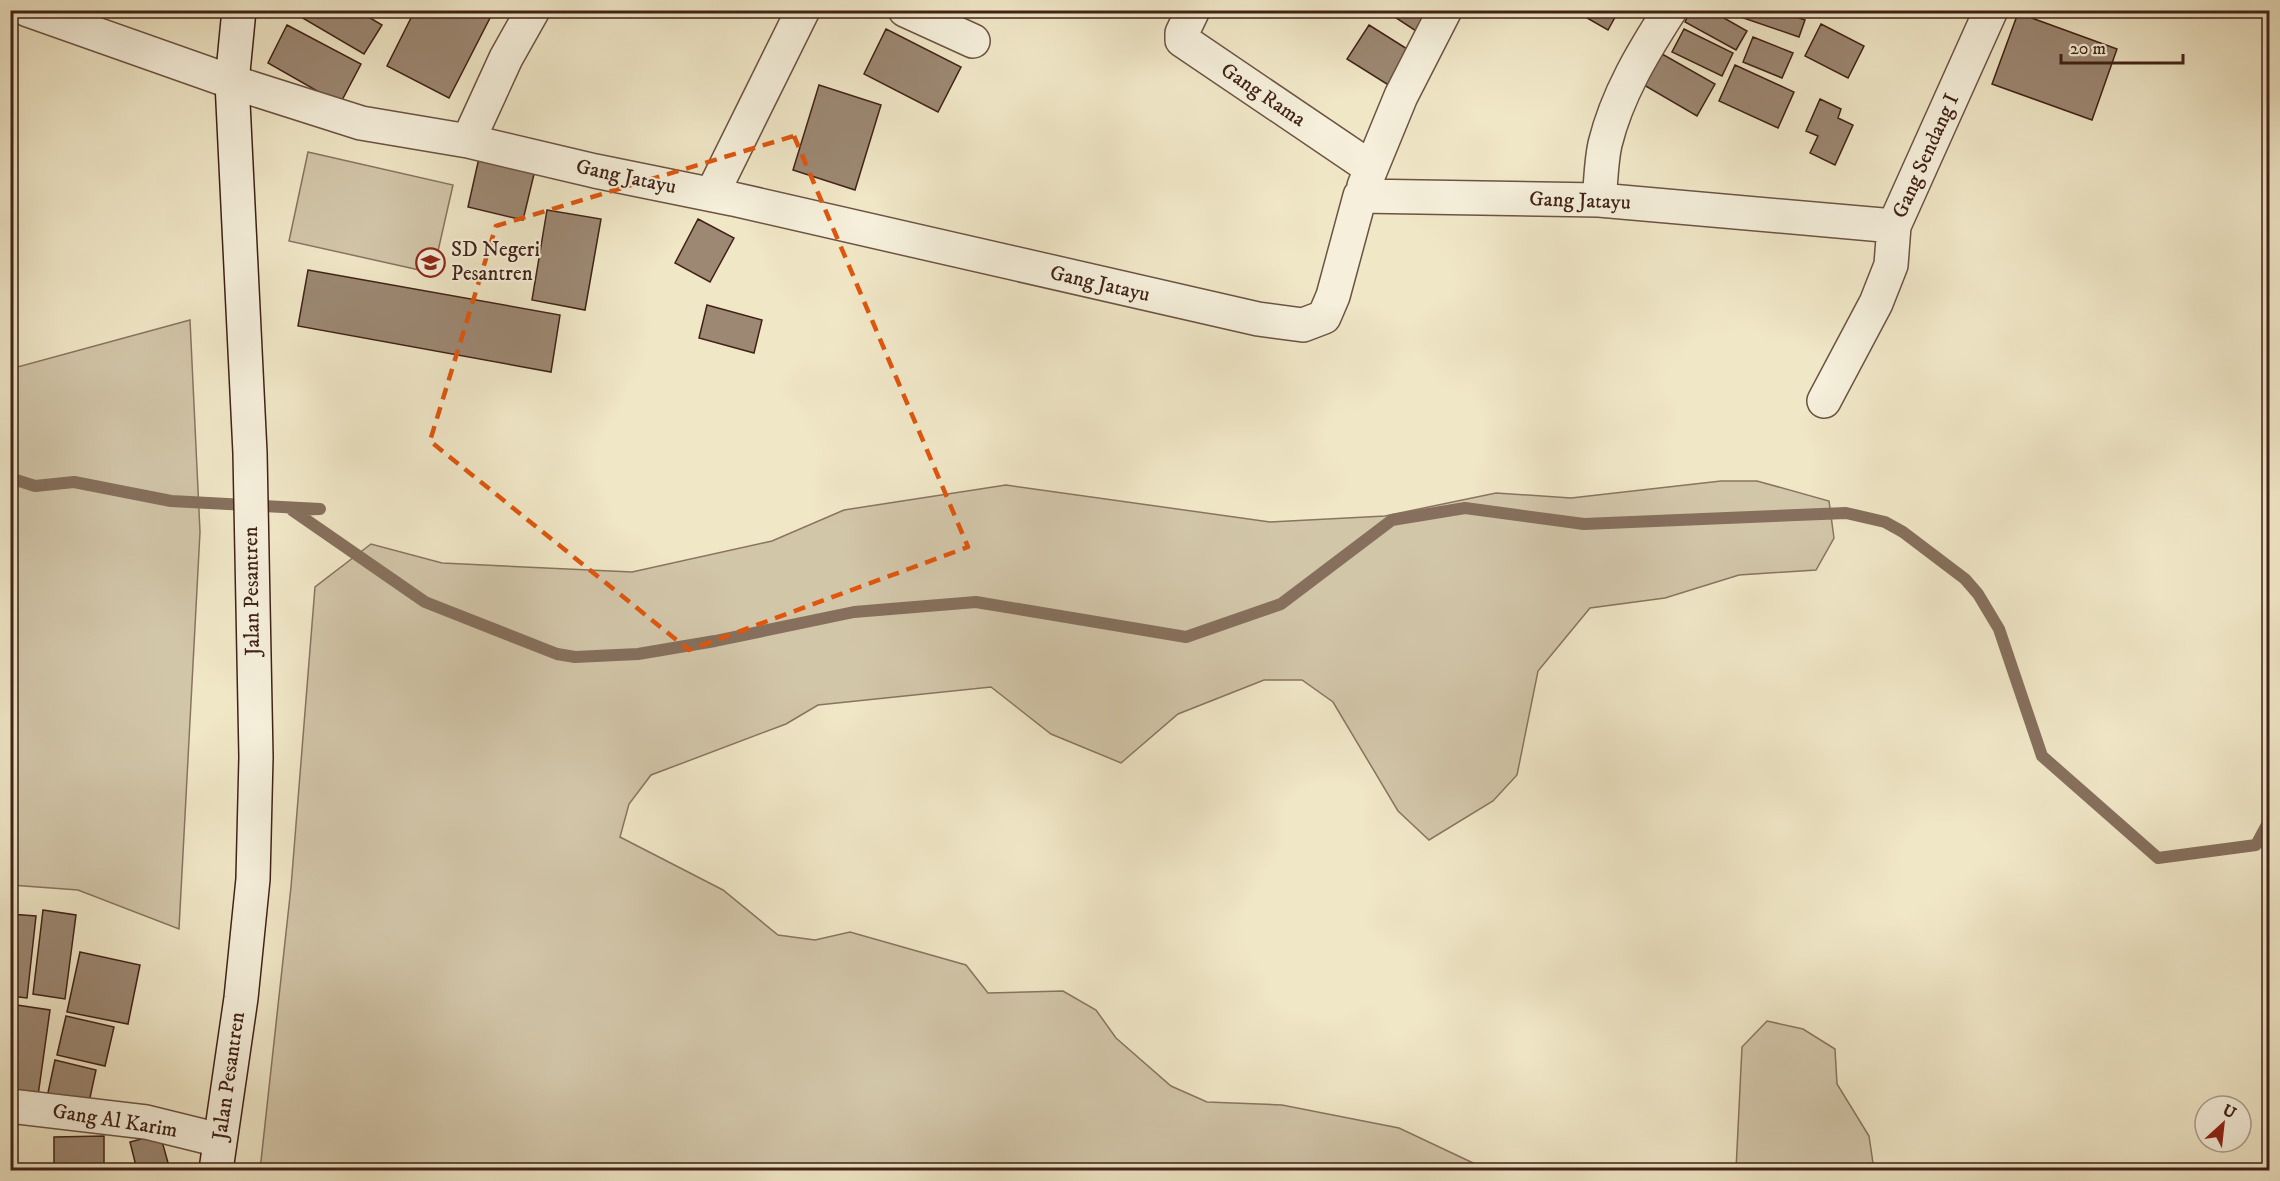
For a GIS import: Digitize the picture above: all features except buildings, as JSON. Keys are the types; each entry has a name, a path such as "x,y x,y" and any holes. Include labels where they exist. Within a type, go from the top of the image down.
{"street":[{"name":"Gang Jatayu","path":"28,10 232,82 362,123 468,141 1258,319 1303,325 1324,317 1333,296 1366,182 1894,226"},
{"name":"Jalan Pesantren","path":"218,1155 241,998 252,879 256,757 250,453 232,82 239,10"},
{"path":"468,141 506,58 533,10"},
{"path":"712,195 803,10"},
{"path":"905,10 973,41"},
{"name":"Gang Rama","path":"1193,10 1182,33 1182,40 1366,182"},
{"path":"1366,182 1401,96 1445,10"},
{"path":"1599,200 1605,146 1616,107 1641,56 1670,10"},
{"name":"Gang Sendang I","path":"1824,401 1876,303 1891,264 1894,226 1991,10"},
{"name":"Gang Al Karim","path":"10,1106 146,1122 218,1155"}],"highlighted area":[{"path":"794,136 968,547 689,650 430,441 496,226"}],"shaded area":[{"path":"308,152 453,185 433,273 289,241"},
{"path":"190,320 200,532 179,929 78,890 11,885 10,369"},
{"path":"1721,481 1757,481 1829,501 1834,538 1816,570 1739,575 1665,598 1590,608 1538,671 1517,775 1493,801 1429,840 1398,811 1333,702 1302,680 1264,680 1178,714 1121,763 1051,734 991,687 818,705 786,724 651,775 629,804 620,837 723,890 778,935 815,940 850,932 966,965 988,993 1063,991 1096,1010 1116,1038 1171,1086 1207,1102 1282,1105 1399,1128 1488,1170 260,1170 291,887 315,587 371,544 442,563 632,572 772,541 844,510 1006,485 1270,522 1385,516 1496,493 1571,498"},
{"path":"1767,1021 1803,1029 1835,1049 1837,1084 1869,1136 1874,1170 1736,1170 1742,1047"}],"waterway":[{"path":"10,478 35,486 74,482 171,501 320,509 292,510 425,602 557,654 575,657 638,654 715,641 854,612 976,602 1186,637 1281,604 1392,520 1465,508 1584,524 1846,513 1885,522 1903,532 1965,579 1978,594 1999,629 2042,756 2158,858 2256,845 2270,819"}],"place":[{"name":"SD Negeri Pesantren","path":"430,262"}]}
